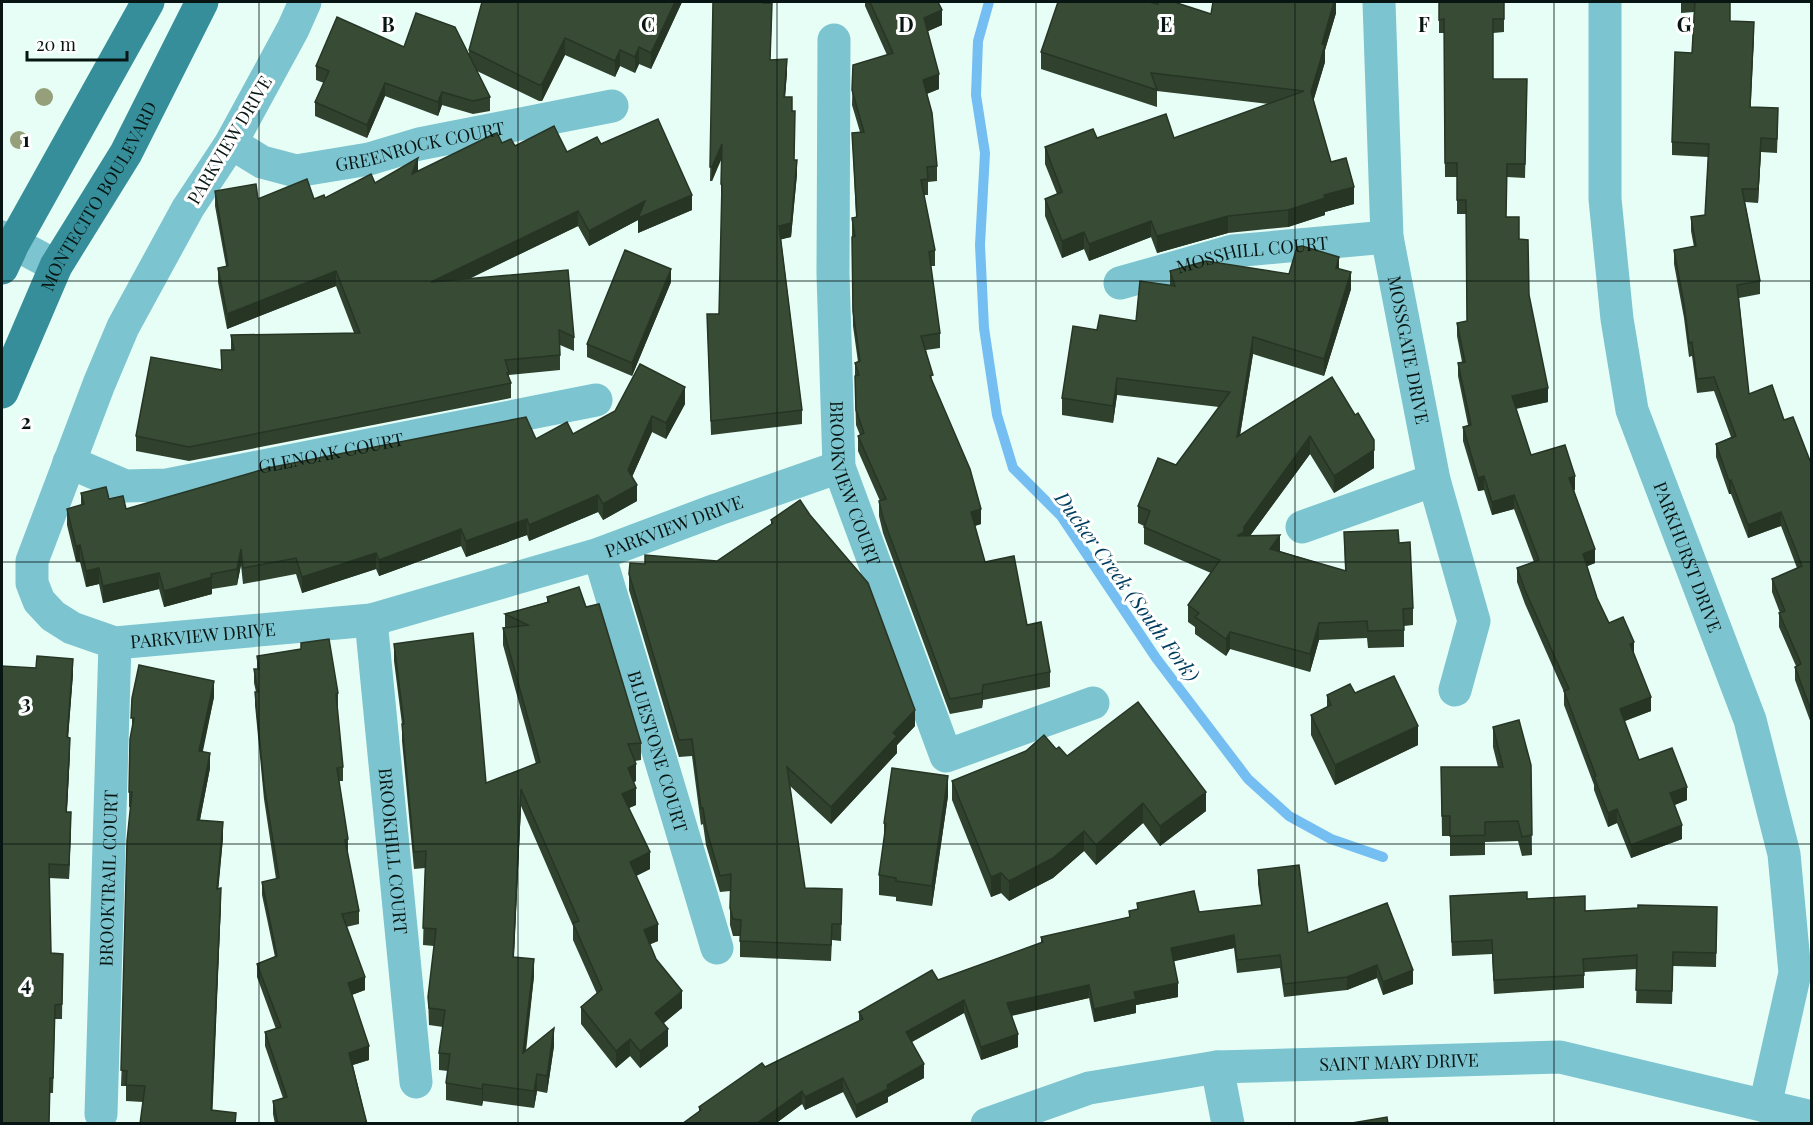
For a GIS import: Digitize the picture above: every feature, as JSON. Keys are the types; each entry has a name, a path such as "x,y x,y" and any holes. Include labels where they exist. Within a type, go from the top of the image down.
{"main road":[{"path":"5,250 85,118 148,2"},
{"name":"MONTECITO BOULEVARD","path":"2,392 56,266 126,153 202,2"}],"street":[{"name":"PARKVIEW DRIVE","path":"305,2 293,29 231,143 188,207 123,327 32,561 32,583 39,601 53,616 72,628 115,643 371,620 599,554 839,467"},
{"name":"MOSSGATE DRIVE","path":"1379,2 1387,237 1434,480 1474,621 1455,690"},
{"name":"PARKHURST DRIVE","path":"1605,2 1605,199 1617,319 1632,410 1750,720 1784,854 1795,973 1765,1106"},
{"name":"BROOKVIEW COURT","path":"834,40 832,274 839,467 946,756 1093,703"},
{"name":"GREENROCK COURT","path":"231,143 262,162 296,171 369,159 419,144 612,106"},
{"name":"MOSSHILL COURT","path":"1120,283 1233,251 1387,237"},
{"path":"5,250 56,266"},
{"name":"GLENOAK COURT","path":"69,462 124,486 167,484 596,400"},
{"path":"1302,527 1434,480"},
{"name":"BLUESTONE COURT","path":"599,554 717,948"},
{"name":"BROOKHILL COURT","path":"371,620 416,1082"},
{"name":"BROOKTRAIL COURT","path":"101,1114 115,643"},
{"name":"SAINT MARY DRIVE","path":"987,1124 1089,1088 1217,1067 1560,1057 1812,1117"},
{"path":"1217,1067 1228,1124"}],"building":[{"path":"482,2 675,2 651,53 639,47 635,57 620,50 615,61 565,38 542,84 539,85 469,50"},
{"path":"713,2 772,3 770,60 787,59 784,97 792,97 792,111 795,111 794,160 797,160 791,223 779,226 802,410 711,421 707,314 719,314 722,184 722,144 710,167"},
{"path":"870,2 938,2 942,10 924,18 939,74 923,80 932,113 937,166 927,167 928,179 921,180 935,250 929,252 940,333 921,336 933,375 930,376 970,469 981,509 971,512 985,562 1014,556 1027,625 1041,622 1050,672 983,685 982,693 950,699 883,518 879,501 886,499 858,436 864,433 856,410 855,376 859,375 855,363 860,361 853,311 852,237 855,236 852,218 857,217 852,133 864,132 852,90 853,65 893,53"},
{"path":"1058,2 1149,2 1158,4 1158,2 1174,2 1211,14 1213,2 1334,2 1322,44 1325,45 1311,92 1331,162 1346,158 1354,187 1324,195 1325,198 1288,210 1228,216 1157,236 1151,221 1089,244 1084,232 1062,241 1045,199 1062,192 1045,147 1093,129 1097,138 1166,114 1174,138 1304,91 1151,73 1157,90 1041,52"},
{"path":"1439,2 1504,2 1504,19 1493,19 1493,79 1527,79 1525,164 1507,164 1506,217 1519,217 1519,239 1528,240 1529,295 1548,388 1512,396 1531,455 1565,445 1575,476 1569,478 1595,549 1583,554 1597,598 1609,623 1623,617 1634,642 1630,644 1651,697 1620,709 1639,760 1672,748 1687,787 1670,793 1682,825 1631,845 1617,809 1608,813 1564,691 1569,689 1517,568 1539,560 1514,495 1492,502 1484,476 1478,478 1463,427 1471,425 1458,363 1465,362 1457,323 1467,321 1466,200 1457,200 1457,163 1445,163 1444,19 1439,20"},
{"path":"1695,2 1730,2 1730,21 1754,22 1750,107 1778,108 1777,139 1761,138 1758,189 1742,189 1760,281 1737,285 1749,394 1772,385 1784,420 1793,417 1812,466 1812,713 1795,667 1801,664 1779,613 1785,611 1772,579 1802,566 1781,512 1748,525 1716,444 1736,436 1714,377 1697,379 1692,342 1689,343 1674,250 1696,246 1691,217 1705,215 1709,144 1672,142 1675,52 1692,53"},
{"path":"416,13 455,27 490,97 473,101 442,92 438,102 385,83 367,125 315,102 329,71 316,66 337,17 404,47"},
{"path":"658,119 692,195 638,218 645,201 589,231 578,211 431,282 568,270 574,337 559,330 560,355 505,360 511,383 189,447 136,436 151,357 222,370 221,350 234,350 231,335 360,333 336,271 227,314 218,268 228,266 215,191 256,184 258,199 307,179 314,199 324,195 325,198 371,174 375,183 418,158 412,174 497,133 502,143 511,139 515,146 554,126 567,152 597,137 601,144"},
{"path":"1302,246 1339,257 1336,268 1351,272 1324,359 1253,337 1237,437 1332,377 1355,415 1358,413 1374,440 1374,450 1334,476 1310,436 1244,527 1244,532 1237,536 1280,535 1270,549 1346,571 1344,532 1398,530 1399,543 1410,542 1413,608 1403,609 1404,630 1368,631 1367,621 1319,623 1310,654 1230,632 1226,639 1195,617 1199,613 1188,605 1220,560 1144,527 1150,511 1138,506 1158,458 1176,465 1230,392 1117,378 1113,406 1062,398 1073,326 1097,330 1100,315 1136,321 1140,281 1175,286 1170,271 1206,261 1289,274 1297,247"},
{"path":"625,250 671,269 632,363 587,344"},
{"path":"640,364 685,387 666,423 652,416 628,470 637,485 603,504 598,495 529,525 527,519 466,541 461,529 379,560 376,553 302,577 296,558 243,568 241,549 237,569 211,574 212,577 164,591 159,573 103,586 99,568 86,571 80,545 76,546 67,509 84,504 81,493 106,487 109,499 123,496 126,509 268,468 526,417 536,439 567,422 573,434 615,411"},
{"path":"800,500 868,583 915,710 893,733 897,736 831,807 787,767 805,888 842,889 841,924 832,924 831,945 740,941 741,920 733,919 730,908 731,874 720,876 706,828 703,808 701,808 692,739 679,740 629,574 630,563 645,564 645,555 717,561 773,523 771,520"},
{"path":"579,587 586,607 599,604 641,743 628,744 636,764 628,768 636,788 622,794 650,852 630,862 658,924 644,930 656,959 682,991 655,1013 668,1029 640,1051 630,1039 616,1051 581,1007 602,989 573,923 579,921 521,789 513,957 534,959 523,1053 554,1028 547,1076 537,1074 534,1091 483,1084 482,1089 446,1083 450,1054 439,1053 445,1010 429,1008 428,997 436,929 423,928 426,851 414,852 402,724 404,724 394,644 473,633 486,783 540,762 503,628 528,625 505,614 549,602 547,597"},
{"path":"329,639 338,693 336,694 343,767 337,768 348,839 345,840 359,911 342,914 365,977 348,983 369,1046 349,1053 367,1124 278,1124 273,1101 287,1097 265,1032 281,1027 257,964 277,956 262,882 279,878 264,785 255,692 258,692 254,669 259,669 257,656 301,649 301,643"},
{"path":"37,656 73,659 67,737 70,738 66,812 71,812 69,865 49,864 51,953 63,954 62,1004 55,1005 49,1124 2,1124 2,666 36,668"},
{"path":"139,665 214,681 199,751 210,753 197,820 223,822 217,889 221,888 211,1110 236,1113 235,1124 140,1124 145,1086 126,1085 127,1071 121,1070 127,841 132,792 129,792 130,739 134,718 131,718 132,698"},
{"path":"1394,676 1418,726 1335,765 1311,715 1331,705 1327,695 1350,684 1355,693"},
{"path":"1138,702 1206,792 1160,826 1143,803 1096,845 1084,831 1053,858 1009,881 1001,873 991,877 952,781 1026,751 1044,735 1056,749 1059,747 1067,756"},
{"path":"1519,720 1531,765 1532,835 1522,837 1518,821 1485,822 1485,835 1450,836 1450,816 1442,816 1441,767 1503,767 1493,727"},
{"path":"892,768 948,776 932,886 896,881 896,878 879,875"},
{"path":"1299,865 1308,933 1387,903 1413,970 1383,982 1377,965 1347,977 1284,984 1280,955 1237,960 1234,935 1171,948 1178,983 1134,992 1136,999 1094,1009 1089,985 1007,1003 1018,1034 981,1047 964,1000 906,1032 924,1064 887,1085 888,1089 856,1105 843,1078 805,1097 802,1091 756,1124 682,1124 701,1110 699,1107 762,1063 765,1067 863,1019 859,1012 932,970 938,980 1043,942 1041,937 1130,917 1129,911 1138,909 1137,903 1194,891 1199,912 1262,905 1258,870"},
{"path":"1527,892 1527,899 1585,896 1585,911 1638,908 1638,905 1717,907 1716,953 1673,952 1672,991 1636,990 1637,955 1583,959 1584,975 1494,980 1492,940 1452,942 1450,896"},
{"path":"1387,1117 1388,1124 1346,1124"}],"waterway":[{"name":"Ducker Creek (South Fork)","path":"989,2 978,41 976,95 985,153 980,245 984,328 997,415 1013,468 1061,516 1156,658 1248,779 1289,816 1331,839 1383,857"}]}
